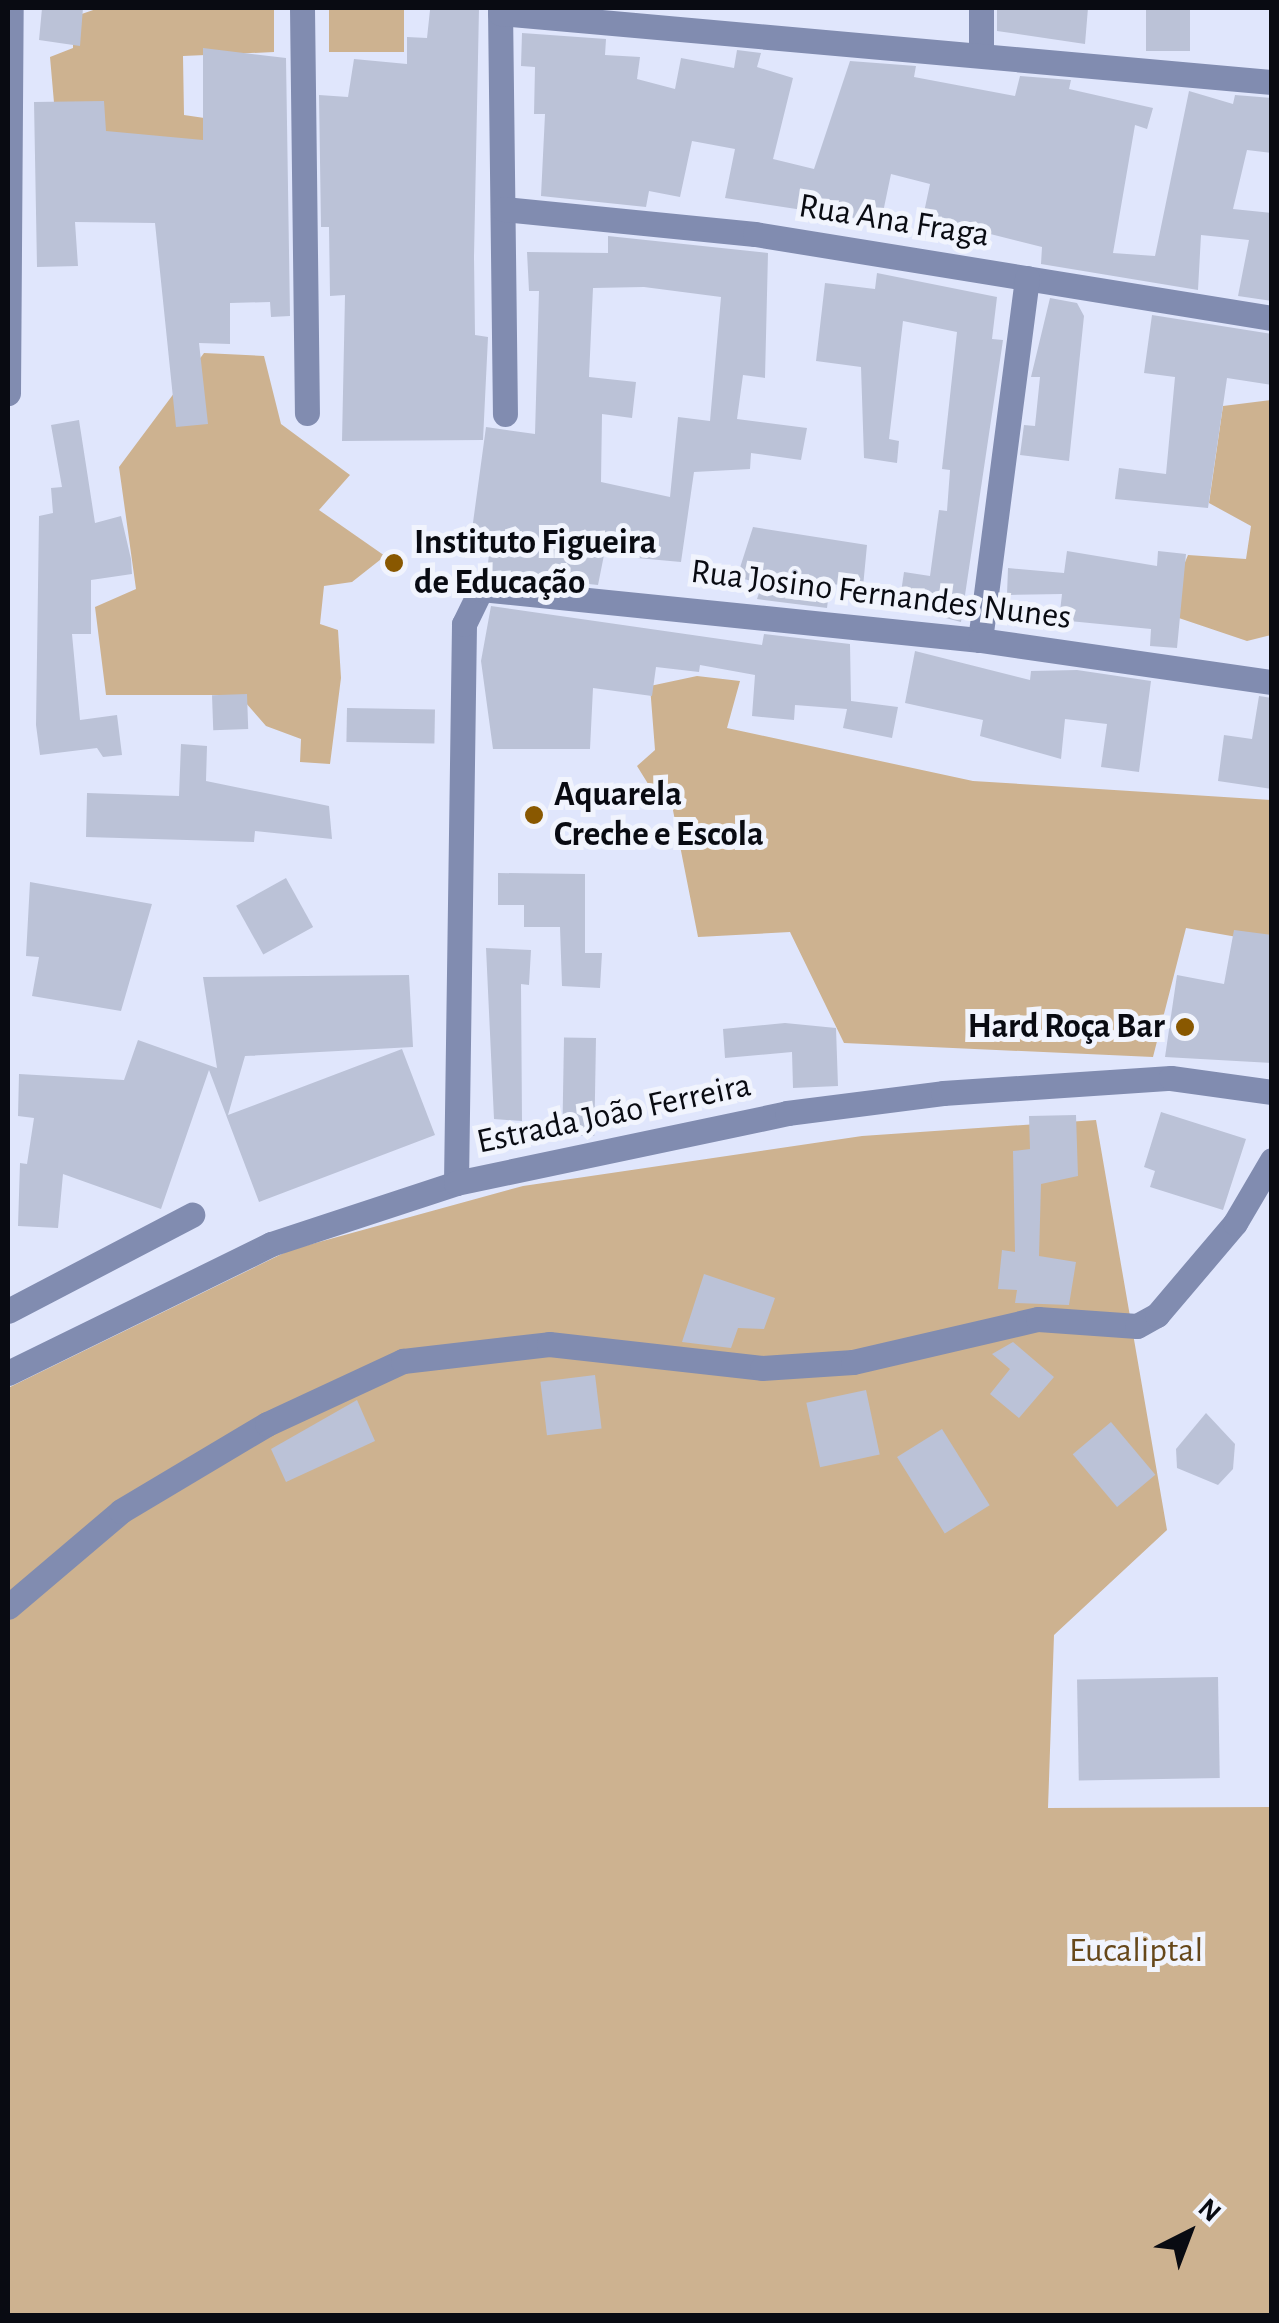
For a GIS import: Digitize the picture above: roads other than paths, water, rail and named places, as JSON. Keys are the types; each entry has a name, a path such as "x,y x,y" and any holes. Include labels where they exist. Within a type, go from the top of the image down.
{"street":[{"path":"8,394 11,8"},
{"path":"302,8 306,413"},
{"path":"981,8 981,49"},
{"path":"504,414 500,10 981,49 1272,82"},
{"name":"Rua Ana Fraga","path":"504,209 755,234 1272,318"},
{"path":"980,640 1028,278"},
{"name":"Rua Josino Fernandes Nunes","path":"456,1183 464,624 473,596 497,586 980,640 1272,682"},
{"name":"Estrada João Ferreira","path":"8,1374 272,1244 456,1183 787,1114 943,1093 1171,1078 1272,1092"},
{"path":"8,1607 121,1512 268,1424 418,1357 549,1344 762,1368 854,1362 1038,1319 1137,1326 1156,1315 1234,1223 1272,1160"},
{"path":"8,1311 192,1215"}],"place":[{"name":"Instituto Figueira de Educação","path":"394,563"},
{"name":"Aquarela Creche e Escola","path":"534,815"},
{"name":"Hard Roça Bar","path":"1185,1027"}],"park label":[{"name":"Eucaliptal","path":"1136,1951"}]}
